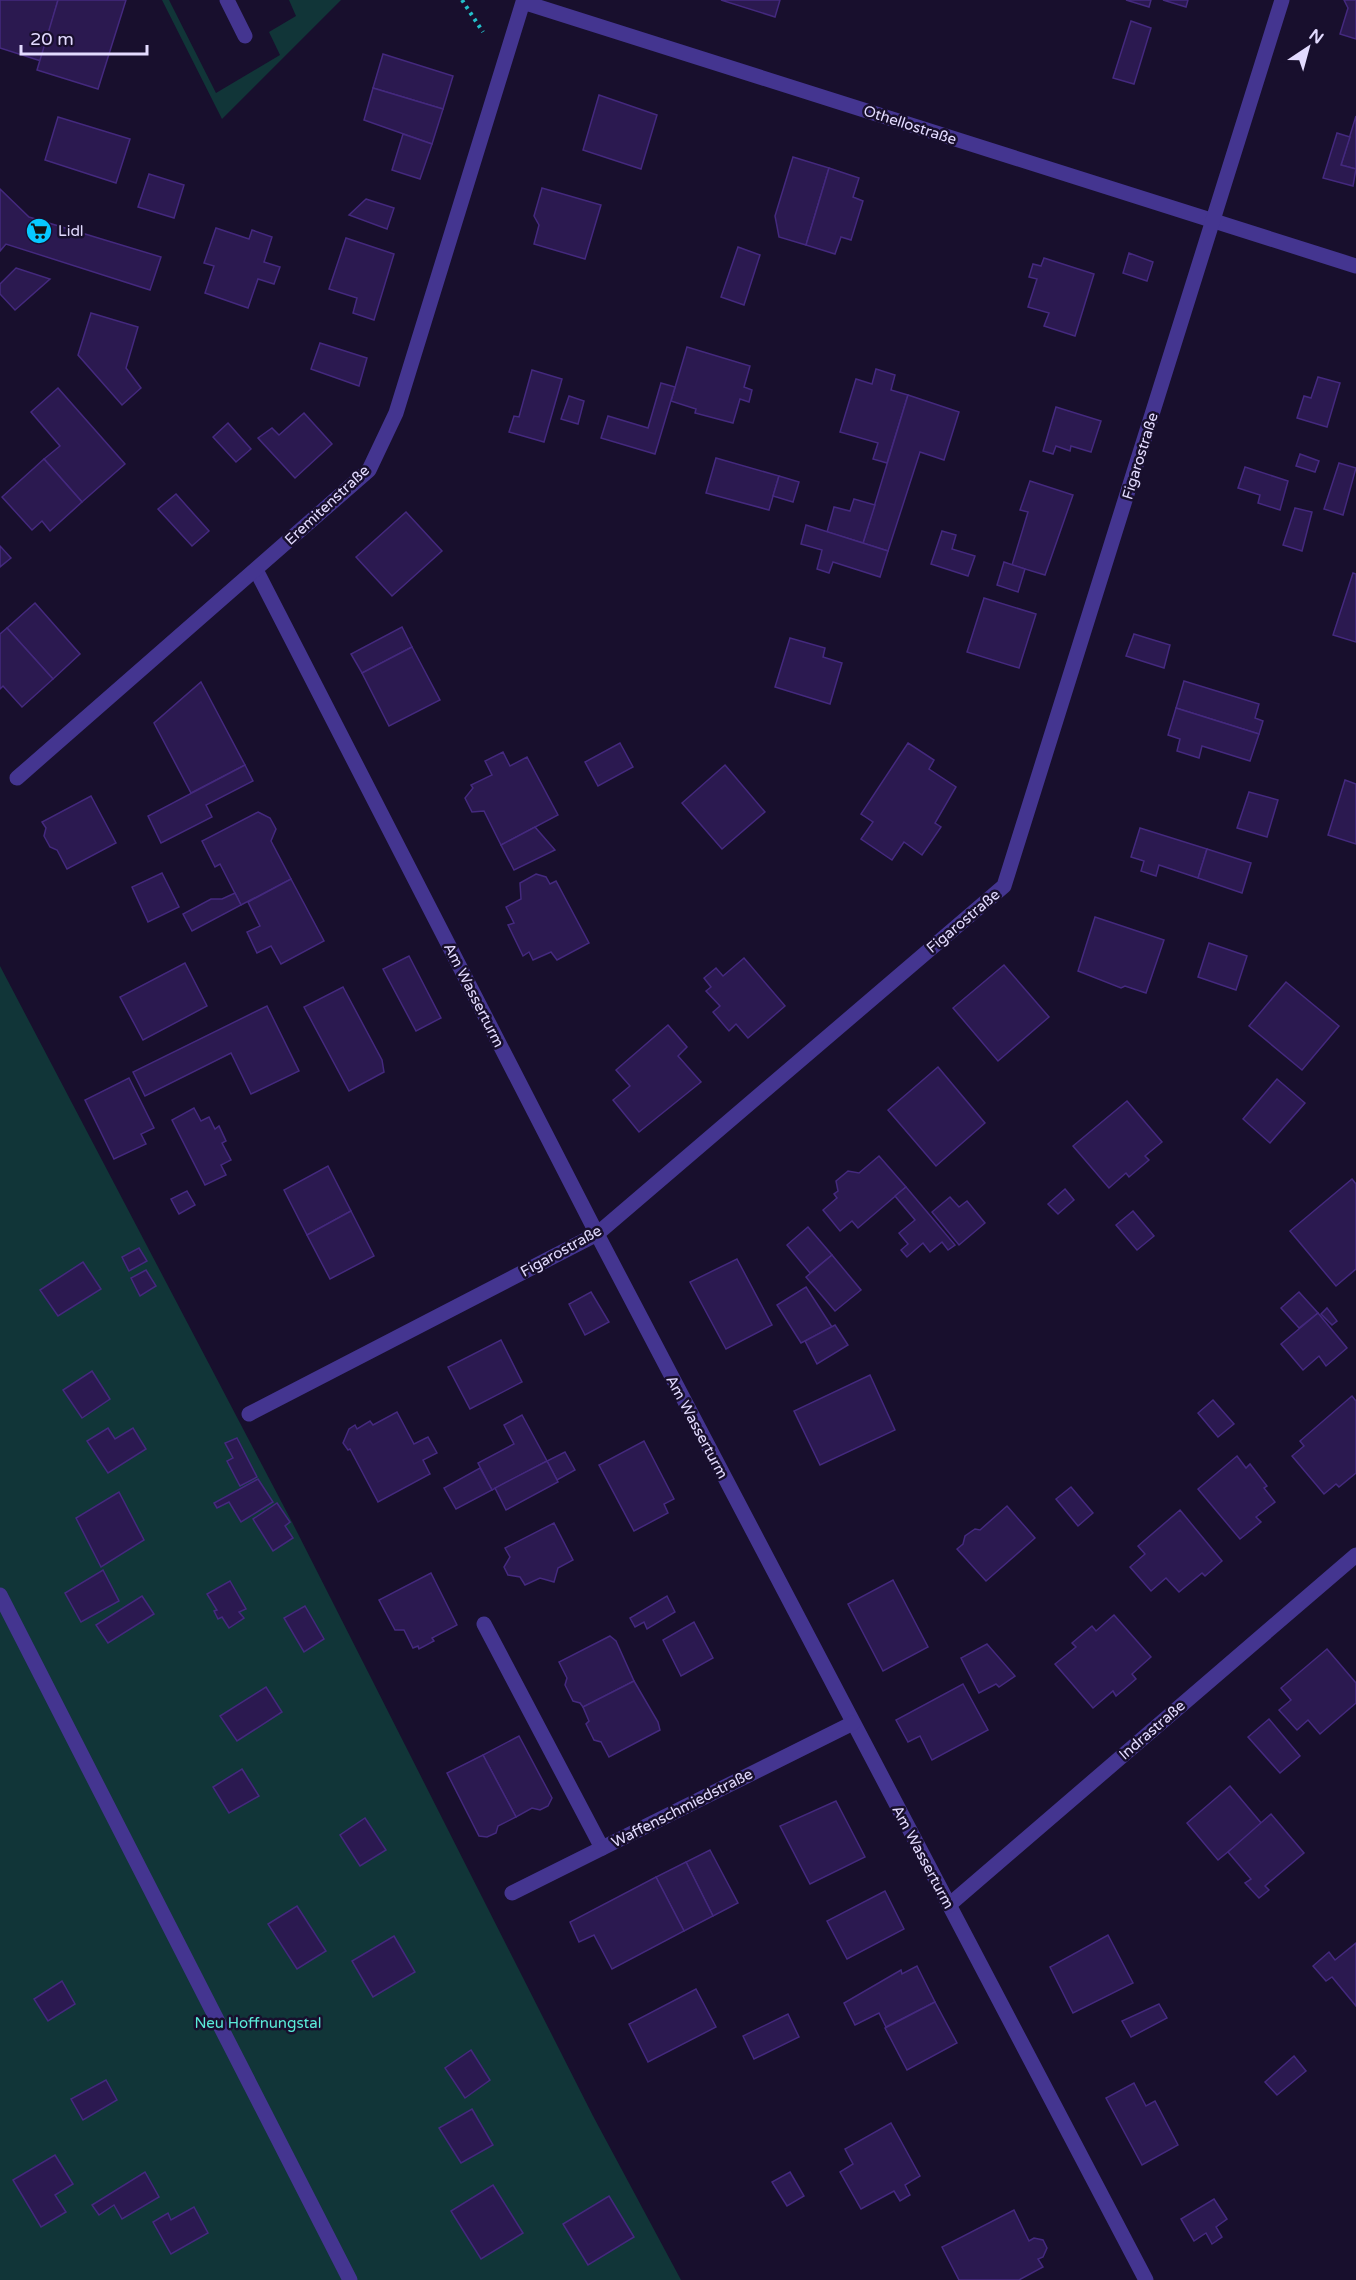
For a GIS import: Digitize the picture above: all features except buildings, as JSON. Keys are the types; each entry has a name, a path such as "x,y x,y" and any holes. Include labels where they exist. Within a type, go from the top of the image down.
{"street":[{"path":"227,0 246,36"},
{"name":"Figarostraße","path":"249,1414 597,1234 1004,886 1282,0"},
{"name":"Othellostraße","path":"502,61 523,2 1356,266"},
{"name":"Eremitenstraße","path":"17,778 369,470 396,413 502,61"},
{"name":"Am Wasserturm","path":"256,570 597,1234 1146,2280"},
{"name":"Indrastraße","path":"949,1905 1356,1555"},
{"path":"0,1595 350,2280"},
{"path":"484,1624 602,1848"},
{"name":"Waffenschmiedstraße","path":"512,1893 852,1723"}],"green space":[{"path":"162,0 169,0 216,93 280,55 269,32 296,16 289,0 341,0 222,119"},
{"name":"Neu Hoffnungstal","path":"0,966 292,1522 593,2116 681,2280 0,2280"}],"place":[{"name":"Lidl","path":"39,231"}]}
